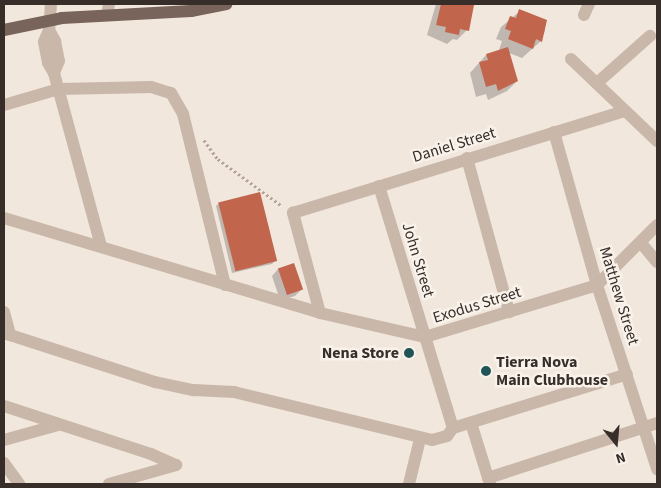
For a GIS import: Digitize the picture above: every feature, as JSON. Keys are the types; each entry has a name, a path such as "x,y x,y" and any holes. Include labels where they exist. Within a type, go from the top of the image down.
{"main road":[{"path":"4,30 49,25 108,9 191,12 226,4"}],"street":[{"path":"51,4 49,25 55,40 59,61 54,73 101,246"},
{"path":"597,84 650,36"},
{"path":"571,59 657,141"},
{"path":"4,105 59,88 151,87 170,93 176,98 225,285"},
{"name":"Daniel Street","path":"293,213 624,111"},
{"name":"Matthew Street","path":"554,132 597,285 657,469"},
{"path":"467,158 509,312"},
{"name":"John Street","path":"379,186 453,428"},
{"path":"293,213 320,313"},
{"name":"Exodus Street","path":"4,218 320,313 425,337 597,285 657,226"},
{"path":"641,243 657,262"},
{"path":"4,312 7,334 154,382 194,390 234,392 420,439 440,440 453,428 627,374"},
{"path":"4,406 151,454 176,465 110,484"},
{"path":"471,423 489,481 657,423"},
{"path":"4,440 58,425"},
{"path":"408,484 420,439"},
{"path":"4,463 18,484"}],"path":[{"path":"201,137 223,163 293,213"}],"building":[{"path":"441,4 474,5 469,31 460,29 459,35 445,32 446,27 436,25"},
{"path":"519,9 547,20 542,42 536,39 533,49 508,39 511,31 505,29 510,16 516,18"},
{"path":"508,47 518,81 498,91 496,84 486,87 479,62 488,60 486,54"},
{"path":"260,192 277,261 235,271 218,202"},
{"path":"294,263 303,289 287,295 278,269"}],"place":[{"name":"Nena Store","path":"409,353"},
{"name":"Tierra Nova Main Clubhouse","path":"486,371"}]}
